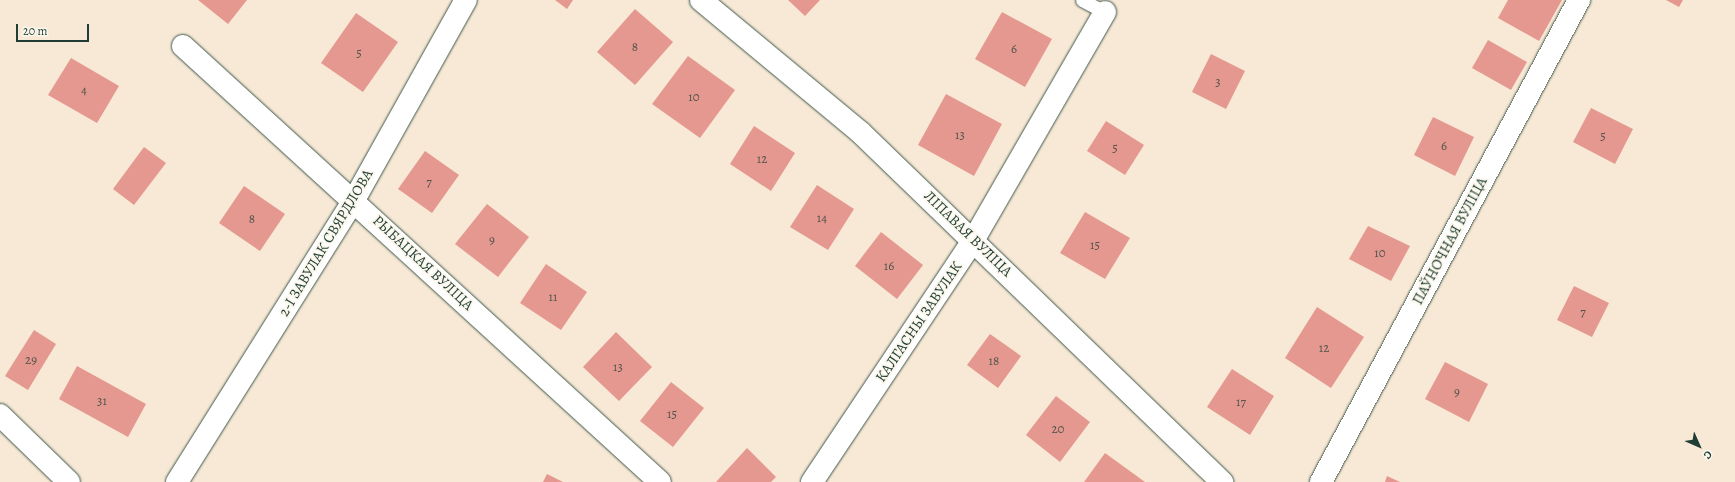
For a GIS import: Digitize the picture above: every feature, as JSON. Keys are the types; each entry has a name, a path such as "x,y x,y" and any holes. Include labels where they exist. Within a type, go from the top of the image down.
{"street":[{"name":"2-І ЗАВУЛАК СВЯРДЛОВА","path":"178,482 354,200 466,0"},
{"name":"ЛІПАВАЯ ВУЛІЦА","path":"701,0 860,132 974,240 1222,482"},
{"name":"ПАЎНОЧНАЯ ВУЛІЦА","path":"1321,482 1579,0"},
{"name":"КАЛГАСНЫ ЗАВУЛАК","path":"812,482 974,240 1105,12"},
{"name":"РЫБАЦКАЯ ВУЛІЦА","path":"183,46 354,200 660,482"},
{"path":"0,415 69,482"}],"lane":[{"path":"1082,0 1105,12"}],"building":[{"path":"198,0 247,0 228,24"},
{"path":"555,0 573,0 567,9"},
{"path":"788,0 820,0 805,16"},
{"path":"1508,0 1562,0 1539,41 1498,18"},
{"path":"1666,0 1683,0 1679,7"},
{"path":"635,9 673,42 635,85 597,52"},
{"path":"1002,12 1052,39 1025,87 975,59"},
{"path":"356,13 398,42 363,92 321,63"},
{"path":"1488,40 1527,62 1511,90 1472,68"},
{"path":"1211,54 1245,71 1226,109 1192,92"},
{"path":"688,56 735,90 700,138 652,104"},
{"path":"71,58 119,86 97,123 48,95"},
{"path":"946,94 1002,124 974,176 918,145"},
{"path":"1591,108 1633,129 1615,164 1573,142"},
{"path":"1433,117 1474,137 1455,176 1414,155"},
{"path":"1106,121 1144,145 1125,175 1087,151"},
{"path":"754,126 795,153 771,191 730,164"},
{"path":"144,147 166,163 134,205 113,189"},
{"path":"425,151 459,175 432,213 398,189"},
{"path":"817,185 854,209 828,250 790,227"},
{"path":"244,186 285,214 260,251 219,223"},
{"path":"487,204 529,237 498,277 455,244"},
{"path":"1085,212 1130,238 1105,279 1060,253"},
{"path":"1368,226 1410,246 1391,281 1349,259"},
{"path":"881,232 923,265 897,299 855,266"},
{"path":"546,264 587,292 561,330 520,303"},
{"path":"1574,286 1609,303 1592,337 1557,320"},
{"path":"1317,307 1364,337 1331,388 1285,358"},
{"path":"34,330 56,344 28,390 5,376"},
{"path":"616,332 652,367 619,401 583,367"},
{"path":"990,334 1021,356 998,388 967,365"},
{"path":"1445,362 1488,384 1469,422 1425,399"},
{"path":"77,366 146,404 128,437 59,399"},
{"path":"1232,369 1274,396 1250,435 1207,407"},
{"path":"671,382 704,408 673,447 640,421"},
{"path":"1056,396 1090,422 1060,462 1026,435"},
{"path":"747,448 776,477 771,482 716,482"},
{"path":"1105,453 1145,482 1084,482"},
{"path":"547,474 563,482 543,482"},
{"path":"1387,476 1400,482 1385,482"}]}
